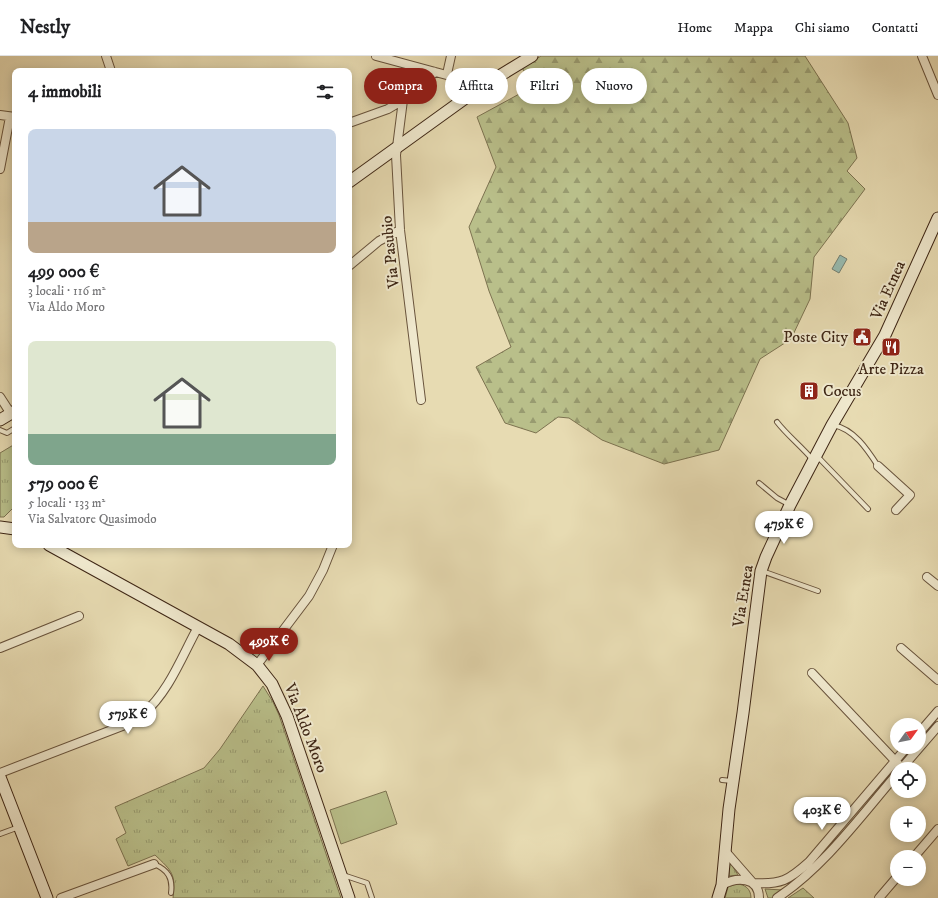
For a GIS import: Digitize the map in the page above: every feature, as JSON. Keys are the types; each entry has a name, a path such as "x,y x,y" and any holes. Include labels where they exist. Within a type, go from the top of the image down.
{"main road":[{"path":"508,71 532,56"},
{"path":"352,180 457,104"},
{"name":"Via Etnea","path":"718,898 722,885 725,851 728,809 728,780 744,705 761,571 790,505 832,425 885,335 938,218"},
{"path":"0,420 12,413"},
{"path":"0,527 12,529"},
{"name":"Via Aldo Moro","path":"54,548 229,644 256,665 272,684 287,716 349,898"},
{"path":"0,777 47,898"}],"street":[{"path":"106,56 110,68"},
{"path":"376,56 420,68"},
{"path":"448,68 451,56"},
{"path":"922,56 938,95"},
{"path":"352,122 388,110 397,104"},
{"name":"Via Pasubio","path":"403,104 396,155 400,230 421,400"},
{"path":"0,115 12,117"},
{"path":"0,169 12,121"},
{"path":"352,264 379,241 400,230"},
{"path":"0,397 12,411"},
{"path":"878,466 910,495 896,510"},
{"path":"256,665 299,609 323,570 332,548"},
{"path":"927,577 938,586"},
{"path":"0,648 80,616"},
{"path":"0,773 130,723 144,714 158,698 168,682 198,627"},
{"path":"901,648 938,680"},
{"path":"812,673 895,760"},
{"path":"926,725 938,711"},
{"path":"907,762 938,726"},
{"path":"722,885 736,879 753,883 780,882 786,880 799,871 809,862 901,754"},
{"path":"777,898 801,881 818,865 890,782"},
{"path":"920,850 938,829"},
{"path":"725,851 757,888 759,898"},
{"path":"61,898 154,864"},
{"path":"879,898 890,885"}],"lane":[{"path":"777,422 784,431 815,458 868,509"},
{"path":"832,425 840,427 854,435 867,448 878,466"},
{"path":"0,430 7,433 12,430"},
{"path":"759,483 777,498 790,505"},
{"path":"761,571 818,591"},
{"path":"0,834 19,827"},
{"path":"154,864 163,868 169,876 172,884 171,893"},
{"path":"341,875 367,883 372,898"}],"green space":[{"path":"541,56 805,56 848,123 857,158 847,171 865,189 814,257 810,299 791,339 760,359 719,450 664,464 602,440 569,418 558,417 536,433 505,423 476,367 511,347 489,291 469,227 496,167 477,117 501,104 508,104 508,100 516,96 516,104 573,104 573,68 522,68"},
{"path":"12,446 12,509 4,517 0,517 0,453"},
{"path":"263,686 279,715 341,898 173,898 174,883 172,874 155,855 128,866 116,839 126,833 115,807 204,768 220,749"},
{"path":"386,791 397,824 341,844 330,810"},
{"path":"730,862 738,875 729,876"},
{"path":"736,884 747,888 750,892 751,898 725,898 728,887"},
{"path":"803,888 814,898 788,898"},
{"path":"765,889 784,891 772,898 768,898"}],"water":[{"path":"840,255 847,259 839,273 832,269"}],"place":[{"name":"Poste City","path":"862,337"},
{"name":"Arte Pizza","path":"891,347"},
{"name":"Cocus","path":"809,391"}]}
